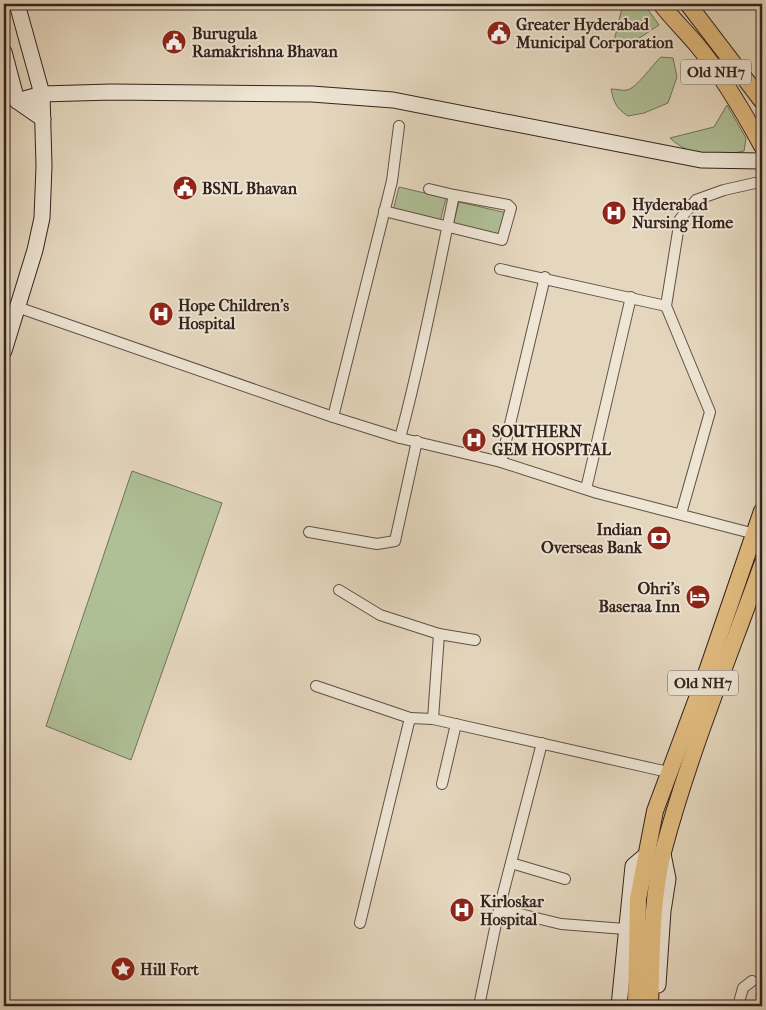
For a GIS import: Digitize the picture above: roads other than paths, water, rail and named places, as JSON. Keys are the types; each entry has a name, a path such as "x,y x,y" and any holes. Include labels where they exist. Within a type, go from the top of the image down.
{"main road":[{"path":"4,351 35,250 42,218 44,166 42,94 17,4"},
{"name":"Old NH7","path":"661,4 713,68 742,108 762,146"},
{"name":"Old NH7","path":"688,4 762,99"},
{"path":"4,52 17,100 42,119"},
{"path":"17,100 42,94 111,92 285,94 393,100 702,160 762,162"},
{"name":"Old NH7","path":"636,1006 638,899 655,811 705,677 762,511"},
{"name":"Old NH7","path":"650,1006 655,902 663,853 698,742 762,565"},
{"path":"657,1006 663,911 668,879 663,853"},
{"path":"619,1006 625,929 633,866 646,855"}],"street":[{"path":"333,417 392,181 399,126"},
{"path":"681,514 710,412 666,306 680,219 696,200 724,190 755,183 762,186"},
{"path":"384,211 502,240 511,208 508,205 429,189"},
{"path":"400,438 427,331 454,195"},
{"path":"500,269 666,306"},
{"path":"501,462 545,278"},
{"path":"586,489 631,297"},
{"path":"17,307 333,417 400,438 501,462 586,489 755,534"},
{"path":"309,532 377,544 396,541 417,442"},
{"path":"339,590 380,615 439,634 475,640"},
{"path":"433,719 439,634"},
{"path":"316,686 410,718 433,719 668,772"},
{"path":"360,923 410,718"},
{"path":"442,784 456,724"},
{"path":"479,1006 499,909 542,743"},
{"path":"511,863 565,879"},
{"path":"499,909 561,924 625,929"},
{"path":"738,1006 743,988 752,981"}],"place":[{"name":"Greater Hyderabad Municipal Corporation","path":"499,33"},
{"name":"Burugula Ramakrishna Bhavan","path":"174,42"},
{"name":"BSNL Bhavan","path":"185,188"},
{"name":"Hyderabad Nursing Home","path":"614,213"},
{"name":"Hope Children's Hospital","path":"161,314"},
{"name":"SOUTHERN GEM HOSPITAL","path":"474,440"},
{"name":"Indian Overseas Bank","path":"659,538"},
{"name":"Ohri's Baseraa Inn","path":"698,597"},
{"name":"Kirloskar Hospital","path":"462,910"},
{"name":"Hill Fort","path":"123,969"}]}
